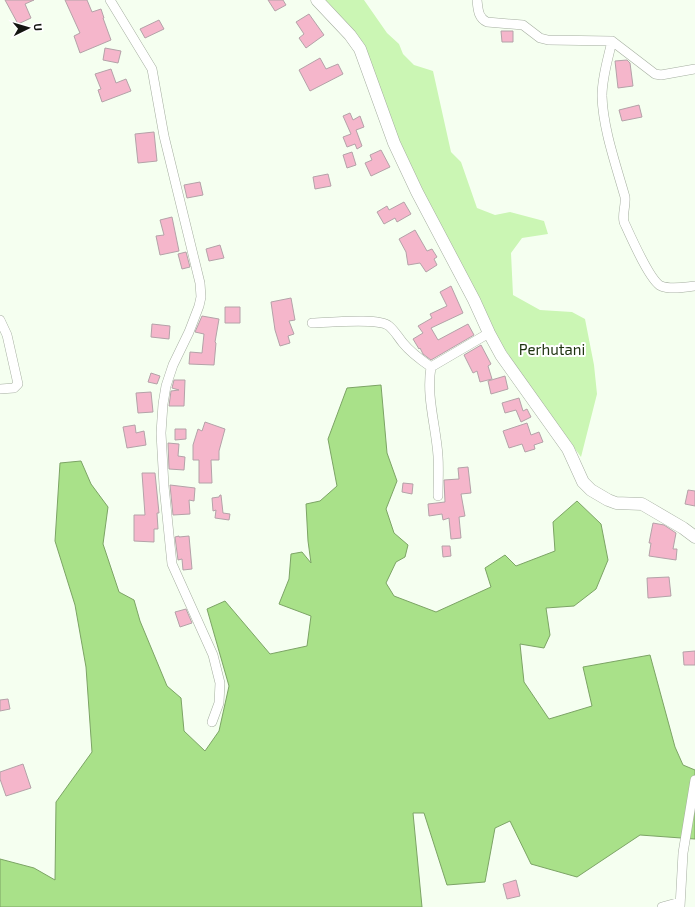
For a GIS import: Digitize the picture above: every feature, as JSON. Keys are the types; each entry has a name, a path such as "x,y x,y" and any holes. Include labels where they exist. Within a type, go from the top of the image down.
{"street":[{"path":"110,0 152,69 164,136 200,283 199,306 189,332 173,365 166,386 160,433 172,564 213,655 220,684 219,703 212,722"},
{"path":"317,0 350,35 360,49 394,143 417,192 474,300 489,333 501,354 568,449 579,475 587,486 608,500 616,503 642,504 683,528 695,537"},
{"path":"477,0 479,15 487,22 523,25 540,38 548,40 612,42 655,74 661,75 695,69"},
{"path":"612,42 604,77 602,94 603,109 611,146 625,197 626,204 623,218 624,222 637,251 653,279 657,283 662,286 678,288 695,286"},
{"path":"0,320 7,335 18,384 14,388 0,389"},
{"path":"312,323 370,321 385,323 396,333 414,355 431,367"},
{"path":"438,496 438,456 429,394 431,367 489,333"},
{"path":"662,907 680,904 683,853 695,780"}],"green space":[{"name":"Perhutani","path":"322,0 364,0 387,33 399,44 403,54 414,65 433,71 451,152 461,162 477,208 495,215 510,212 544,221 548,234 522,238 511,253 513,295 540,310 572,312 585,319 594,365 597,394 581,457 538,399 496,336 397,141 364,49"}],"shaded area":[{"path":"381,385 387,453 397,481 386,509 394,533 408,545 405,557 396,562 386,583 394,596 436,612 491,587 485,568 505,555 516,566 555,551 553,522 577,501 601,524 608,560 596,589 574,606 546,608 550,635 544,648 520,644 524,682 549,719 592,706 583,667 650,655 675,747 683,765 695,770 695,839 640,835 577,877 531,864 510,821 495,828 485,882 447,885 424,813 413,813 422,907 0,907 0,859 34,868 55,880 56,802 92,752 86,667 75,605 55,541 60,463 81,461 91,484 108,507 103,544 119,592 134,600 140,621 167,686 181,698 184,731 205,751 219,731 229,686 207,609 225,601 270,654 307,646 311,616 279,604 289,579 291,554 302,552 311,563 306,504 320,501 337,486 328,439 347,388"}],"building":[{"path":"5,0 34,0 25,4 31,18 18,24"},
{"path":"65,0 87,0 92,12 101,9 111,40 80,53 74,36 80,33"},
{"path":"268,0 283,0 286,5 275,11"},
{"path":"309,14 324,35 306,48 299,38 304,34 296,22"},
{"path":"159,20 164,29 145,38 140,29"},
{"path":"501,31 513,31 513,42 502,42"},
{"path":"105,48 121,51 118,63 103,60"},
{"path":"320,58 326,69 338,64 343,74 310,91 299,70"},
{"path":"627,60 630,63 633,86 618,88 615,61"},
{"path":"111,69 116,83 126,79 131,91 102,102 98,90 101,89 95,74"},
{"path":"639,105 642,117 622,121 619,110"},
{"path":"350,113 353,120 360,116 364,127 356,130 362,146 357,149 355,144 347,147 343,137 351,134 343,116"},
{"path":"154,132 157,161 138,163 135,134"},
{"path":"381,150 390,167 371,176 365,163 372,160 370,155"},
{"path":"352,152 356,165 347,168 343,155"},
{"path":"328,174 331,186 315,189 313,177"},
{"path":"200,182 203,195 187,198 184,185"},
{"path":"404,202 411,214 397,222 395,218 384,224 377,212 387,206 389,210"},
{"path":"172,217 179,251 160,255 156,236 164,235 160,220"},
{"path":"415,230 427,251 432,249 437,257 434,259 437,265 426,272 420,263 408,265 406,252 399,239"},
{"path":"220,245 224,258 209,261 206,249"},
{"path":"186,252 190,267 182,269 178,254"},
{"path":"451,286 463,313 431,328 438,340 468,324 474,335 431,360 423,354 413,339 423,333 418,326 432,318 430,314 447,306 440,292"},
{"path":"291,298 295,320 289,321 294,334 288,336 290,343 280,346 275,330 271,302"},
{"path":"225,307 240,307 240,323 225,323"},
{"path":"202,316 219,319 215,342 214,365 189,364 190,352 202,353 204,334 195,332"},
{"path":"152,324 170,326 169,339 151,337"},
{"path":"481,345 491,364 488,366 492,379 480,382 477,371 473,373 464,355"},
{"path":"151,373 160,376 157,384 148,382"},
{"path":"505,376 508,389 491,394 488,381"},
{"path":"174,380 185,380 184,406 169,406 171,391 179,390 172,388"},
{"path":"151,392 153,412 138,413 136,393"},
{"path":"519,398 523,411 527,409 531,417 521,422 516,410 505,413 502,403"},
{"path":"205,422 225,429 219,451 219,460 211,460 212,483 199,483 199,460 193,460 193,445 198,429 202,431"},
{"path":"527,423 531,435 539,432 543,442 534,445 535,449 525,452 522,444 509,448 503,431"},
{"path":"135,425 136,433 144,431 146,445 127,448 123,427"},
{"path":"175,429 186,429 186,439 175,440"},
{"path":"168,443 179,444 178,456 185,457 184,470 169,469"},
{"path":"468,467 471,493 461,494 465,516 459,517 461,538 451,539 449,518 443,520 442,514 429,516 428,504 445,502 444,480 459,479 458,468"},
{"path":"142,473 155,473 159,513 157,513 158,529 154,529 154,542 134,541 134,515 145,515"},
{"path":"403,483 413,484 412,494 402,492"},
{"path":"170,485 195,488 194,501 189,500 190,514 173,515"},
{"path":"688,490 695,491 695,506 685,504"},
{"path":"220,495 223,513 230,514 229,520 215,518 216,510 213,511 212,498 219,497"},
{"path":"653,523 664,525 676,533 673,549 677,549 676,560 649,556 651,543 649,543"},
{"path":"189,536 192,569 183,570 182,559 178,560 175,537"},
{"path":"442,546 450,546 451,556 443,557"},
{"path":"669,577 671,596 648,598 647,578"},
{"path":"186,609 192,623 180,627 175,612"},
{"path":"695,651 695,665 684,665 683,652"},
{"path":"8,699 10,709 0,711 0,700"},
{"path":"23,764 31,788 6,796 0,779 0,772"},
{"path":"516,880 520,896 507,899 503,884"}]}
